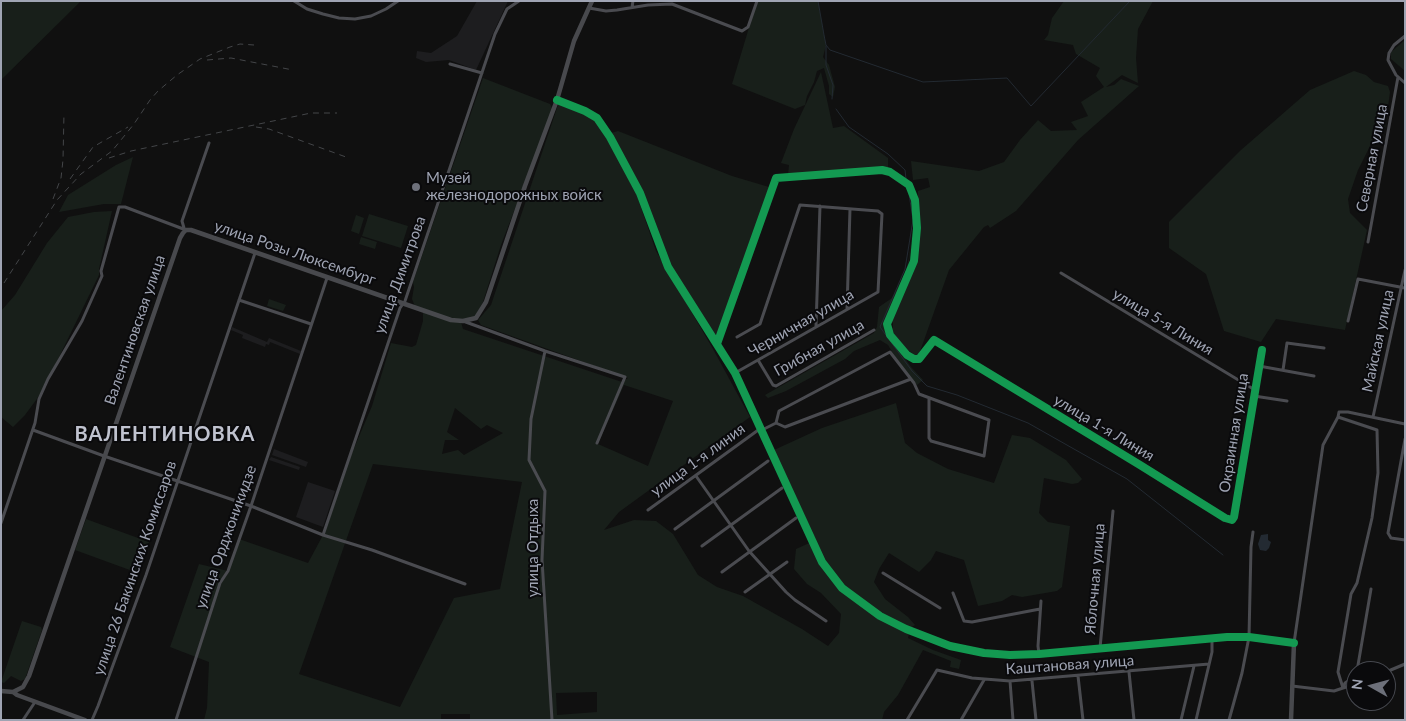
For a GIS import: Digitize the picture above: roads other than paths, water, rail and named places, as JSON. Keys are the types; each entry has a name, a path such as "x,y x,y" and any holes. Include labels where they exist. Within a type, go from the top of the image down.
{"street":[{"path":"294,1 307,9 323,14 338,18 355,19 371,16 398,1"},
{"name":"улица Димитрова","path":"323,535 482,73 503,16 512,4 518,1"},
{"path":"463,321 476,318 486,302 525,186 557,100 574,42 592,1"},
{"path":"632,7 633,1"},
{"path":"588,8 606,11 672,4 742,31 748,28 757,1"},
{"path":"1405,36 1394,45 1389,53 1388,60 1398,77 1405,83"},
{"path":"450,64 482,73"},
{"name":"Северная улица","path":"1368,242 1398,77"},
{"path":"557,100 585,111 597,118 605,128 640,193 668,267 735,373 822,562 842,588 880,616 906,630 938,642 984,653 1010,655 1212,638 1249,637 1294,643"},
{"name":"Валентиновская улица","path":"13,692 23,688 29,676 180,238 186,230 182,225 182,221 209,143"},
{"name":"улица 1-я Линия","path":"717,344 776,178 885,170 912,188 916,206 915,254 910,272 887,327 890,335 907,355 914,359 920,359 934,340 1225,518 1232,520"},
{"path":"737,337 760,324 800,205 850,209 847,309"},
{"path":"816,327 820,206"},
{"name":"улица Розы Люксембург","path":"33,430 38,400 82,321 102,276 119,207 125,207 186,230 451,320 463,321"},
{"name":"Черничная улица","path":"735,373 878,292 882,214 878,211 850,209"},
{"name":"улица 26 Бакинских Комиссаров","path":"92,720 143,583 255,252"},
{"name":"Майская улица","path":"1373,417 1403,288 1405,270"},
{"name":"улица 5-я Линия","path":"1061,273 1255,390"},
{"name":"улица Орджоникидзе","path":"176,720 220,583 228,571 251,506 327,278"},
{"path":"1348,322 1358,279 1403,288"},
{"path":"239,300 311,324"},
{"path":"476,318 480,329"},
{"path":"463,321 480,329 625,377 596,443"},
{"name":"Грибная улица","path":"758,360 772,383 776,386 874,330"},
{"path":"1283,370 1287,343 1324,348"},
{"name":"Окраинная улица","path":"1232,520 1262,350"},
{"name":"улица Отдыха","path":"545,351 531,419 529,460 545,491 542,560 552,720"},
{"path":"910,379 785,427 776,423 779,411 890,352 914,383 919,394 989,420 984,456 931,441 929,438 929,398"},
{"path":"1259,366 1314,376"},
{"path":"1254,396 1287,401"},
{"path":"1291,720 1294,643 1323,444 1339,412 1405,424"},
{"path":"1338,417 1377,430 1378,473 1366,550 1357,583 1351,594 1338,672 1343,688"},
{"name":"улица 1-я линия","path":"648,510 762,429 776,423"},
{"path":"1,523 33,430 251,506 323,535 372,550 465,584"},
{"path":"1405,439 1388,533 1392,538 1405,540"},
{"path":"675,530 768,461"},
{"path":"696,476 749,551 795,600 826,621"},
{"path":"702,546 782,488"},
{"name":"Яблочная улица","path":"1100,648 1113,511"},
{"path":"722,572 796,518"},
{"path":"1229,720 1242,673 1249,637 1251,547 1254,532"},
{"path":"745,592 787,562"},
{"path":"883,573 940,608"},
{"path":"1359,661 1371,590"},
{"path":"953,593 964,621 972,622 1040,609"},
{"path":"1039,654 1041,601"},
{"path":"1196,720 1212,651 1212,638"},
{"name":"Каштановая улица","path":"907,720 938,670 984,680 1010,682 1209,664"},
{"path":"1181,720 1194,666"},
{"path":"1129,672 1134,720"},
{"path":"1078,676 1083,720"},
{"path":"961,720 984,680"},
{"path":"1032,681 1036,720"},
{"path":"1010,682 1013,720"},
{"path":"1343,688 1346,682"},
{"path":"1292,686 1334,692 1346,687"},
{"path":"1,691 13,692 85,720"},
{"path":"24,720 35,702"}],"waterway":[{"path":"818,1 826,45 830,50 923,82 1007,78 1031,106 1130,1"},
{"path":"826,46 826,65 833,85 832,99"},
{"path":"836,109 849,127 888,154 905,170 906,179"},
{"path":"908,187 913,220 905,269 880,327 912,371 927,386 957,395 1028,423 1127,479 1223,555"}],"railway":[{"path":"4,283 57,200 81,174 112,151 158,91 200,59 240,44 254,45"},
{"path":"207,60 231,58 293,70"},
{"path":"53,199 61,178 64,113"},
{"path":"109,158 131,151 311,113 337,113"},
{"path":"70,179 93,147 128,127"},
{"path":"256,127 269,129 346,157"}],"place":[{"name":"Музей железнодорожных войск","path":"416,187"}],"district":[{"name":"ВАЛЕНТИНОВКА","path":"165,435"}]}
